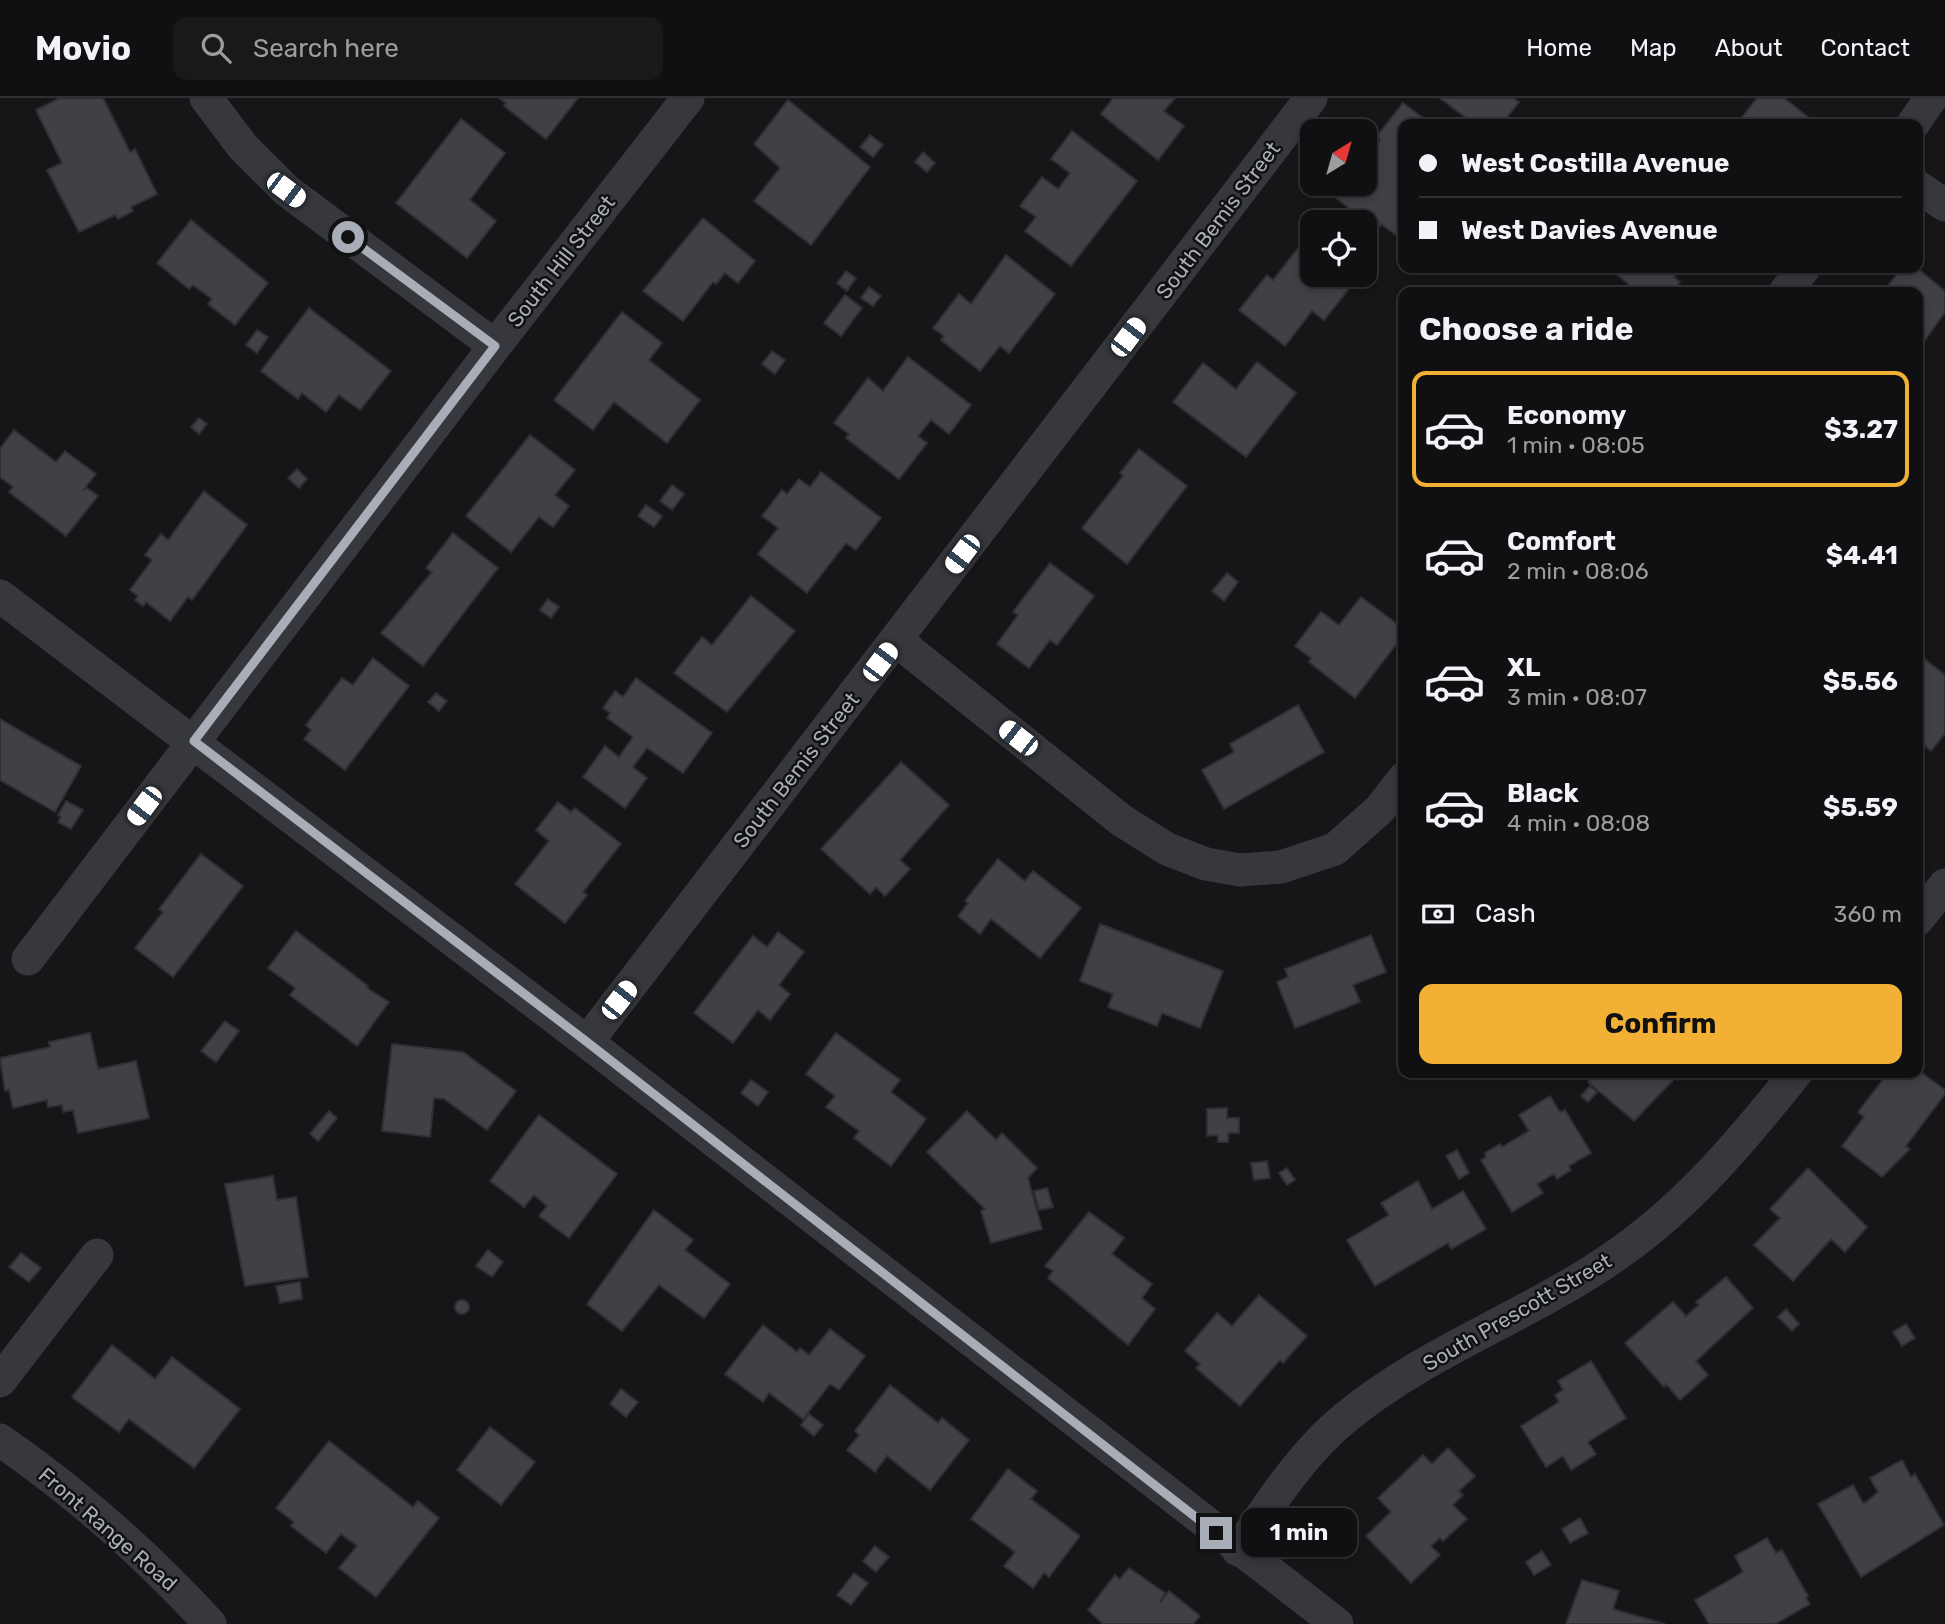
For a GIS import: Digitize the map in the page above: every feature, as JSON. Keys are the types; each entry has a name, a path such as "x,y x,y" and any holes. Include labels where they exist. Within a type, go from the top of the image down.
{"street":[{"path":"206,98 243,147 286,190 495,346"},
{"name":"South Hill Street","path":"28,959 495,346 688,98"},
{"name":"South Bemis Street","path":"587,1042 1311,98"},
{"path":"1916,119 1931,98"},
{"path":"1923,190 1945,205"},
{"path":"1789,287 1800,273"},
{"path":"0,596 587,1042 1238,1550 1338,1624"},
{"path":"896,640 1121,820 1167,849 1206,864 1240,870 1281,867 1335,849 1380,809 1398,786"},
{"path":"1923,913 1945,885"},
{"name":"South Prescott Street","path":"1238,1550 1287,1479 1344,1418 1394,1382 1573,1284 1623,1250 1681,1204 1740,1143 1792,1078"},
{"path":"0,1381 97,1255"},
{"name":"Front Range Road","path":"0,1440 65,1485 164,1573 210,1624"}],"building":[{"path":"60,98 103,98 130,152 135,149 157,194 131,207 133,211 118,219 115,215 79,232 47,170 62,163 36,110"},
{"path":"499,98 578,98 546,139 504,106 506,103"},
{"path":"1113,98 1175,98 1164,111 1184,126 1158,160 1101,114"},
{"path":"1440,98 1513,98 1519,102 1506,119 1467,119"},
{"path":"1757,98 1784,98 1809,118 1808,119 1741,119"},
{"path":"788,100 870,167 811,245 754,201 780,168 754,144"},
{"path":"1403,103 1424,119 1398,119 1396,235 1381,224 1377,230 1377,210 1351,210 1336,198 1377,196 1377,143 1380,139 1377,136"},
{"path":"461,119 505,153 470,200 496,221 467,258 396,203"},
{"path":"1072,131 1137,181 1071,266 1025,231 1036,217 1020,206 1042,177 1058,189 1070,173 1051,159"},
{"path":"870,135 883,145 873,157 860,147"},
{"path":"923,152 935,163 927,172 915,162"},
{"path":"703,218 755,261 738,283 725,273 716,284 713,282 683,321 643,291"},
{"path":"191,220 268,283 235,325 208,304 212,299 193,285 189,289 157,263"},
{"path":"1299,247 1300,287 1350,287 1324,320 1312,311 1285,346 1239,310 1267,275 1273,280"},
{"path":"1006,255 1055,294 1009,353 1000,346 980,371 941,340 944,336 933,328 959,294 971,304"},
{"path":"846,271 856,278 847,291 837,283"},
{"path":"1615,273 1678,273 1674,277 1680,282 1676,287 1632,287"},
{"path":"1898,273 1923,273 1945,291 1945,312 1923,343 1923,287 1887,287"},
{"path":"869,287 881,296 873,306 861,298"},
{"path":"845,295 862,308 841,336 824,323"},
{"path":"309,308 391,371 360,410 339,395 326,412 302,393 298,399 261,371"},
{"path":"622,312 662,343 649,360 700,400 667,443 614,402 593,430 554,400"},
{"path":"257,330 268,337 257,353 246,345"},
{"path":"772,351 785,360 775,374 762,364"},
{"path":"908,357 971,405 949,434 931,420 918,436 927,443 899,479 846,438 849,434 834,423 868,378 883,391"},
{"path":"1257,362 1296,393 1246,457 1173,402 1203,363 1236,389"},
{"path":"199,418 207,424 199,434 191,427"},
{"path":"14,430 56,462 65,451 96,474 84,489 87,488 98,496 66,536 9,492 13,487 0,477 0,449"},
{"path":"530,435 575,470 555,495 569,506 553,527 539,517 511,552 466,516"},
{"path":"1139,449 1187,486 1127,564 1082,528 1123,476 1120,473"},
{"path":"297,469 307,479 299,488 288,478"},
{"path":"821,472 881,518 856,550 846,543 807,593 758,554 778,528 762,516 782,490 787,494 799,479 810,487"},
{"path":"672,485 684,494 672,510 660,501"},
{"path":"204,491 247,525 192,600 188,597 170,621 146,602 143,606 135,600 138,596 130,590 152,560 145,555 161,534 168,540"},
{"path":"646,505 662,516 654,527 638,516"},
{"path":"453,533 498,568 423,666 381,633 432,572 426,568"},
{"path":"1050,563 1094,596 1057,645 1050,640 1029,668 997,644 1018,615 1013,612"},
{"path":"1227,573 1238,582 1224,601 1212,591"},
{"path":"751,596 795,631 727,712 674,673 702,637 712,645"},
{"path":"1361,597 1398,625 1398,642 1355,698 1309,662 1311,658 1295,646 1321,612 1339,625"},
{"path":"548,599 559,607 551,618 540,610"},
{"path":"373,658 409,686 345,770 304,739 311,730 306,725 342,678 353,685"},
{"path":"1923,658 1945,675 1945,733 1931,751 1925,746 1923,749"},
{"path":"636,678 712,733 683,773 647,748 633,767 647,778 625,808 583,777 605,746 619,757 633,737 607,718 610,713 603,708 615,691 623,697"},
{"path":"436,693 447,701 439,711 428,702"},
{"path":"1298,705 1324,752 1224,809 1202,770 1234,752 1230,744"},
{"path":"0,719 81,766 55,812 0,780"},
{"path":"901,762 949,805 900,860 910,869 885,896 876,887 870,894 821,849"},
{"path":"66,801 83,810 71,829 58,822 61,817 58,815"},
{"path":"558,802 571,812 575,808 621,844 583,892 587,895 565,923 515,884 549,841 536,830"},
{"path":"201,854 243,886 173,977 135,948 163,912 159,909"},
{"path":"998,859 1025,881 1033,871 1081,908 1040,958 991,919 980,934 958,916 968,903 965,901"},
{"path":"1100,924 1223,971 1200,1028 1162,1013 1157,1026 1108,1007 1113,994 1080,981"},
{"path":"296,931 368,986 367,988 389,1002 357,1046 290,995 295,988 268,968"},
{"path":"778,932 804,952 779,985 790,994 770,1020 758,1010 733,1043 694,1013 753,936 767,947"},
{"path":"1371,935 1386,972 1353,985 1360,1002 1295,1028 1277,982 1288,977 1285,969"},
{"path":"225,1021 239,1031 216,1062 201,1051"},
{"path":"90,1033 98,1069 136,1061 149,1118 78,1133 73,1110 63,1112 62,1105 48,1107 47,1100 13,1108 9,1090 5,1091 0,1058 50,1047 49,1042"},
{"path":"836,1033 900,1080 891,1092 926,1119 891,1166 854,1138 859,1131 826,1107 835,1096 806,1074"},
{"path":"392,1044 463,1052 516,1091 487,1130 444,1099 434,1098 430,1137 382,1131"},
{"path":"1923,1074 1945,1090 1945,1094 1906,1146 1910,1149 1882,1177 1842,1146 1864,1117 1858,1112 1884,1078 1923,1078"},
{"path":"1591,1078 1675,1078 1634,1121 1588,1082"},
{"path":"751,1080 768,1092 758,1106 741,1093"},
{"path":"1590,1086 1597,1092 1588,1102 1581,1096"},
{"path":"1550,1096 1560,1112 1565,1110 1591,1153 1569,1166 1571,1170 1557,1179 1554,1174 1537,1184 1543,1193 1512,1212 1481,1160 1486,1157 1485,1153 1500,1144 1502,1147 1529,1131 1519,1115"},
{"path":"1227,1108 1227,1118 1239,1118 1239,1133 1228,1133 1228,1142 1218,1142 1218,1135 1207,1136 1207,1109"},
{"path":"329,1111 337,1118 318,1141 310,1134"},
{"path":"967,1111 996,1140 1002,1133 1037,1168 1028,1178 1042,1229 991,1243 981,1211 985,1209 927,1152"},
{"path":"539,1115 617,1174 569,1238 539,1216 547,1206 534,1195 524,1207 490,1181"},
{"path":"1457,1150 1469,1173 1459,1179 1446,1156"},
{"path":"1267,1161 1270,1178 1254,1180 1251,1163"},
{"path":"1287,1168 1295,1180 1287,1185 1279,1173"},
{"path":"1808,1168 1867,1227 1845,1252 1831,1239 1793,1281 1754,1245 1780,1218 1770,1209"},
{"path":"273,1176 277,1200 296,1197 308,1277 245,1286 225,1184"},
{"path":"1418,1181 1432,1209 1463,1191 1486,1229 1451,1249 1448,1243 1375,1286 1347,1240 1389,1215 1381,1203"},
{"path":"1047,1188 1053,1207 1039,1210 1034,1191"},
{"path":"654,1210 693,1240 685,1250 730,1284 704,1318 659,1285 622,1331 587,1304"},
{"path":"1089,1212 1124,1238 1112,1254 1152,1284 1142,1298 1155,1309 1128,1345 1048,1278 1053,1271 1045,1266"},
{"path":"488,1250 503,1262 492,1277 476,1266"},
{"path":"21,1253 41,1268 29,1282 9,1267"},
{"path":"1726,1277 1753,1308 1696,1361 1708,1375 1680,1400 1666,1384 1664,1387 1625,1343 1673,1302 1686,1316 1699,1305 1696,1302"},
{"path":"300,1282 302,1299 280,1303 276,1286"},
{"path":"1259,1295 1307,1336 1283,1363 1280,1360 1240,1406 1196,1368 1200,1364 1185,1351 1217,1313 1232,1326"},
{"path":"459,1300 465,1300 469,1307 465,1314 459,1314 455,1310 455,1304"},
{"path":"1786,1309 1799,1324 1792,1331 1778,1317"},
{"path":"1906,1324 1915,1338 1902,1346 1893,1332"},
{"path":"763,1325 797,1352 800,1348 809,1355 830,1329 865,1356 839,1390 830,1384 803,1419 769,1393 763,1402 725,1374"},
{"path":"112,1345 155,1379 172,1357 240,1409 194,1468 129,1419 119,1432 72,1397"},
{"path":"1591,1361 1626,1418 1588,1442 1596,1454 1571,1470 1563,1456 1546,1467 1521,1426 1559,1402 1555,1395 1563,1390 1558,1381"},
{"path":"890,1385 938,1423 942,1418 969,1440 930,1490 887,1456 875,1472 847,1450 859,1435 855,1431"},
{"path":"621,1389 638,1402 626,1417 610,1404"},
{"path":"809,1414 823,1425 814,1436 801,1425"},
{"path":"490,1427 535,1462 501,1505 457,1470"},
{"path":"329,1441 413,1507 418,1501 439,1518 376,1597 339,1568 357,1546 341,1534 326,1553 291,1526 294,1522 276,1508"},
{"path":"1448,1448 1475,1476 1459,1491 1463,1495 1453,1505 1467,1519 1443,1541 1440,1538 1431,1546 1440,1555 1411,1583 1366,1536 1391,1512 1378,1498 1423,1455 1432,1464"},
{"path":"1902,1460 1911,1477 1915,1474 1944,1525 1861,1577 1818,1504 1853,1485 1863,1503 1866,1502 1878,1492 1870,1478"},
{"path":"1008,1469 1037,1491 1031,1499 1080,1536 1049,1577 1044,1573 1033,1588 1004,1566 1015,1552 971,1519"},
{"path":"1580,1518 1588,1533 1570,1543 1562,1529"},
{"path":"1767,1538 1776,1553 1782,1550 1810,1604 1775,1624 1709,1624 1695,1600 1743,1572 1735,1556"},
{"path":"875,1546 889,1557 876,1572 863,1561"},
{"path":"1542,1551 1551,1565 1534,1575 1526,1562"},
{"path":"1129,1568 1165,1593 1160,1603 1169,1591 1200,1616 1193,1624 1103,1624 1088,1610 1115,1575 1120,1579"},
{"path":"854,1573 868,1583 851,1605 837,1595"},
{"path":"1582,1580 1619,1591 1613,1609 1665,1624 1566,1624"}],"route":[{"path":"348,237 495,346 194,741 587,1042 1216,1533"}]}
